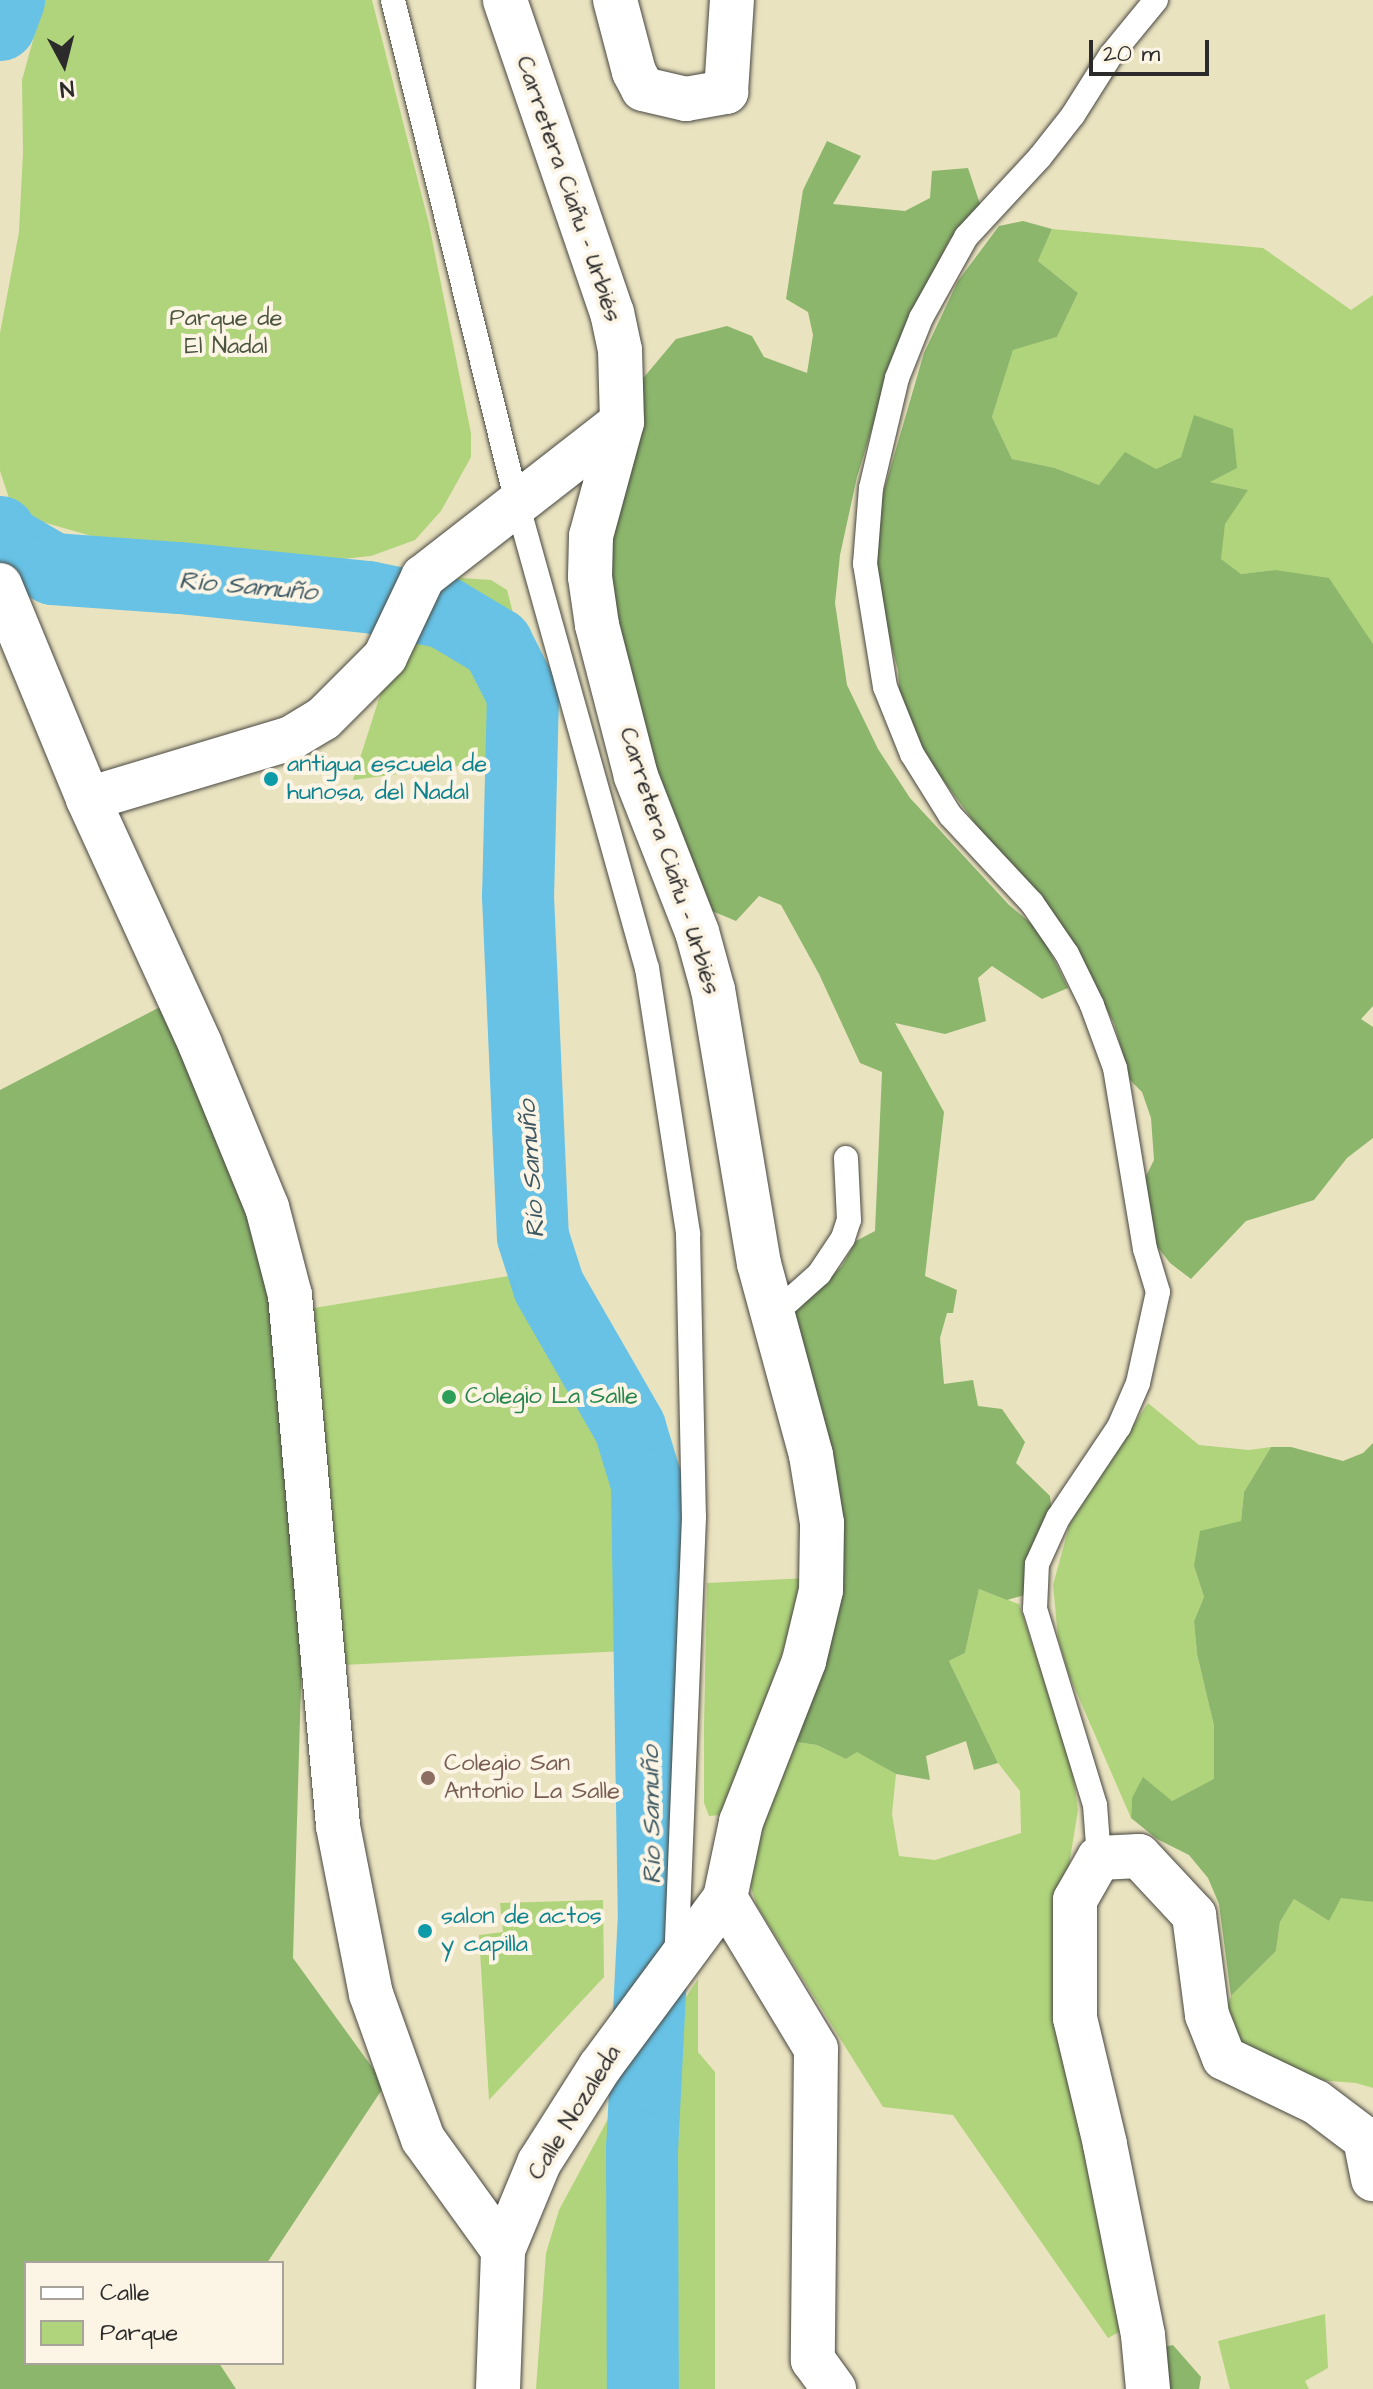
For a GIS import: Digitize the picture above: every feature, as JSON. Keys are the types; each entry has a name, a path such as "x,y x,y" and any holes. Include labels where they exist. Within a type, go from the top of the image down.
{"street":[{"name":"Carretera Ciañu - Urbiés","path":"505,0 612,313 620,350 622,422 591,536 590,577 597,625 636,776 697,932 713,990 759,1264 811,1455 822,1523 821,1590 804,1661 741,1822 727,1882"},
{"path":"615,0 634,72 643,89 686,99 726,92 732,0"},
{"path":"88,799 291,738 323,719 385,657 423,577 622,422"},
{"path":"0,585 88,799 200,1044 267,1207 290,1295 338,1826 371,1994 423,2139 503,2250"},
{"path":"1148,2389 1137,2306 1075,2018 1075,1900 1099,1858 1139,1856 1194,1915 1207,2015 1224,2058 1316,2102 1365,2139 1373,2179"},
{"path":"727,1882 816,2049 813,2360 834,2389"},
{"name":"Calle Nozaleda","path":"498,2389 503,2250 539,2163 618,2044 676,1964 727,1882"}],"lane":[{"path":"393,0 517,503 647,968 688,1234 694,1517 676,1964"},
{"path":"1099,1858 1095,1805 1035,1609 1037,1564 1058,1518 1119,1427 1138,1383 1158,1292 1145,1249 1115,1068 1092,1005 1067,954 1032,903 950,815 912,754 885,687 865,564 871,488 897,378 921,318 966,237 1040,157 1073,115 1111,55 1156,0"},
{"path":"773,1315 819,1274 843,1238 849,1220 846,1158"}],"green space":[{"name":"Parque de El Nadal","path":"44,0 372,0 429,224 471,433 471,457 441,511 415,540 371,556 314,562 238,561 95,537 32,519 10,501 0,471 0,333 19,232 23,152 22,80"},
{"path":"827,141 861,156 833,204 905,211 930,198 932,171 968,168 981,207 950,239 892,363 857,477 840,555 835,603 847,685 878,749 910,798 1009,905 1040,931 1068,988 1042,999 992,966 978,978 986,1021 945,1034 895,1023 944,1112 925,1276 957,1290 953,1313 947,1313 940,1338 944,1384 973,1380 978,1406 1002,1409 1025,1442 1016,1463 1050,1496 1052,1516 1031,1593 1007,1600 979,1589 965,1653 949,1661 998,1763 974,1770 966,1741 926,1756 930,1780 896,1774 857,1752 846,1759 817,1745 789,1741 838,1610 794,1314 842,1266 856,1241 875,1231 882,1072 860,1063 819,974 781,905 759,896 736,921 693,903 606,598 629,395 676,339 727,326 752,336 764,357 807,373 813,335 808,312 786,299 803,190"},
{"path":"1023,221 1052,229 1038,261 1078,293 1057,337 1013,350 992,417 1012,459 1055,468 1099,485 1125,452 1156,469 1181,457 1194,415 1233,429 1237,468 1210,482 1248,490 1225,524 1221,559 1241,574 1275,570 1329,578 1373,644 1373,1006 1361,1019 1373,1027 1373,1138 1347,1158 1314,1200 1246,1221 1191,1279 1170,1263 1156,1245 1145,1178 1154,1160 1151,1118 1142,1092 1130,1080 1114,1023 1090,979 921,750 900,703 898,670 866,552 924,353 958,281 999,226"},
{"path":"1052,229 1263,248 1351,310 1373,295 1373,644 1275,570 1241,574 1220,559 1224,524 1247,490 1209,482 1181,457 1156,469 1099,485 1055,468 1012,459 992,417 1013,349 1057,337 1078,293 1038,261"},
{"path":"448,577 491,580 507,590 513,613 511,647 488,667 511,719 511,744 503,760 353,780 384,683"},
{"path":"160,1007 217,1105 265,1252 304,1582 293,1958 385,2085 268,2261 24,2261 24,2365 220,2365 236,2389 0,2389 0,1090"},
{"name":"Colegio La Salle","path":"520,1274 533,1313 621,1480 626,1651 343,1665 314,1308"},
{"path":"1148,1403 1199,1445 1249,1450 1271,1447 1244,1492 1241,1521 1194,1566 1204,1597 1194,1621 1197,1654 1214,1726 1214,1780 1172,1801 1132,1798 1131,1818 1069,1675 1058,1637 1053,1585 1070,1523"},
{"path":"1373,1443 1373,1902 1341,1898 1329,1921 1294,1899 1280,1922 1276,1951 1231,1996 1219,1904 1208,1878 1189,1855 1157,1839 1131,1818 1132,1798 1143,1777 1172,1801 1214,1779 1214,1726 1197,1654 1194,1621 1204,1597 1194,1566 1200,1531 1241,1521 1244,1492 1271,1447 1291,1447 1343,1461 1363,1453"},
{"path":"808,1578 752,1740 719,1815 709,1816 704,1803 707,1583"},
{"path":"979,1589 1019,1604 1072,1766 1078,1810 1063,1902 1095,2180 1121,2331 1108,2338 953,2115 883,2107 757,1906 750,1885 750,1865 789,1741 817,1745 846,1759 857,1751 896,1774 892,1814 899,1856 935,1860 1021,1833 1020,1791 998,1763 949,1661 965,1653"},
{"path":"1340,1897 1373,1902 1373,2088 1356,2083 1317,2080 1244,2056 1223,2019 1231,1996 1276,1951 1280,1922 1294,1899 1329,1921"},
{"path":"603,1900 604,1977 489,2100 479,1935 503,1932 500,1903"},
{"path":"698,1979 698,2052 715,2072 715,2389 647,2389 647,2056"},
{"path":"623,2091 616,2389 536,2389 546,2253 559,2210"},
{"path":"1325,2314 1328,2368 1305,2381 1309,2389 1230,2389 1218,2341"},
{"path":"1173,2345 1201,2377 1199,2389 1164,2389 1159,2348"}],"waterway":[{"name":"Río Samuño","path":"0,25 9,0"},
{"name":"Río Samuño","path":"0,532 3,540 53,569 368,597 445,613 497,644 523,695 518,896 533,1237 549,1287 630,1428 647,1484 654,1914 642,2147 643,2389"}],"place":[{"name":"antigua escuela de hunosa, del Nadal","path":"271,779"},
{"name":"Colegio La Salle","path":"449,1397"},
{"name":"Colegio San Antonio La Salle","path":"428,1778"},
{"name":"salon de actos y capilla","path":"425,1931"}]}
